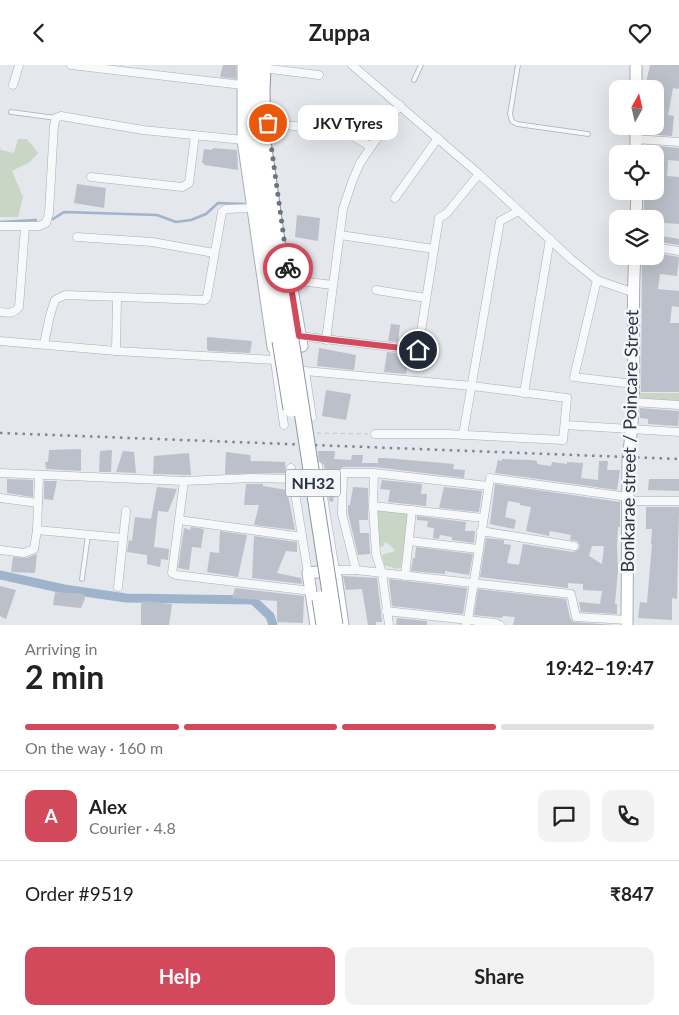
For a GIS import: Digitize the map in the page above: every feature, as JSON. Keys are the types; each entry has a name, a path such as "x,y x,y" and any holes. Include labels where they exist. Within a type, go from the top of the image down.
{"highway":[{"name":"NH32","path":"252,65 252,141 289,342 335,625"},
{"name":"NH32","path":"268,66 262,90 263,141 324,625"}],"street":[{"path":"13,85 19,65"},
{"path":"71,65 136,69 242,85"},
{"path":"243,65 243,140 253,208 289,342"},
{"path":"352,65 438,138 597,280 632,292"},
{"path":"636,65 636,80"},
{"path":"284,425 275,360 289,342 290,280 268,123 268,66 319,75"},
{"path":"326,340 343,209 360,163 400,105"},
{"path":"0,226 25,227 39,226 46,223 49,213 54,125 56,118 61,116 143,130 243,140"},
{"path":"268,123 346,132 371,147"},
{"path":"91,177 186,186 189,183 195,135"},
{"path":"636,135 636,145"},
{"path":"395,198 438,138"},
{"path":"636,139 679,142"},
{"path":"289,342 326,340 418,350 439,218 447,213 479,174"},
{"path":"44,344 50,315 55,300 58,297 74,294 205,300 223,210 253,208"},
{"path":"463,435 500,221 519,211"},
{"path":"0,312 10,313 17,311 19,307 25,227"},
{"path":"340,235 434,249"},
{"path":"77,237 152,242 214,253"},
{"path":"524,393 550,239"},
{"path":"664,248 679,251"},
{"name":"Bonkarae street / Poincare Street","path":"628,623 628,457 632,430 634,265"},
{"path":"290,280 334,285"},
{"path":"597,280 574,377 633,384"},
{"path":"376,290 426,298"},
{"path":"116,351 117,297"},
{"path":"0,341 116,351 275,360"},
{"path":"312,417 305,371 472,386 567,399 563,440 412,433 376,434"},
{"path":"632,403 679,405"},
{"path":"565,425 679,432"},
{"path":"318,466 343,625"},
{"path":"291,469 316,625"},
{"path":"0,473 184,481 252,478 293,479"},
{"path":"356,570 342,514 343,473 374,473 488,486"},
{"path":"374,473 373,506 376,554 382,573 389,625"},
{"path":"0,550 24,553 34,549 36,545 39,476"},
{"path":"467,622 490,478 628,499 679,501"},
{"path":"184,481 172,573 311,591"},
{"path":"0,498 38,503"},
{"path":"373,506 483,518"},
{"path":"405,576 412,510"},
{"path":"118,587 126,511"},
{"path":"179,520 302,537"},
{"path":"37,530 123,538"},
{"path":"481,531 574,546"},
{"path":"409,541 478,549"},
{"path":"308,573 356,570 571,594 576,621 628,623"},
{"path":"386,611 500,625"}],"lane":[{"path":"414,80 421,65"},
{"path":"518,65 510,114 512,121 517,124 588,135"},
{"path":"11,112 56,118"},
{"path":"82,579 88,535"}],"path":[{"path":"312,417 316,433 376,434"}],"green space":[{"path":"18,139 27,139 38,153 30,162 12,171 23,197 18,217 0,217 0,147 1,150 14,153"},
{"path":"638,393 679,393 679,402 638,401"},
{"path":"378,510 409,512 401,567 397,569 384,565 382,555 395,551 385,542 383,547 379,546"}],"building":[{"path":"223,65 236,65 236,79 220,77"},
{"path":"650,65 679,65 679,89 673,88 668,115 674,116 672,136 658,135 664,135 664,80 647,80"},
{"path":"664,147 679,148 679,161 668,160 667,176 679,177 679,224 664,223 664,210 644,210 644,200 664,200"},
{"path":"213,148 237,150 238,170 204,165 202,163 204,149 212,150"},
{"path":"77,184 106,188 104,208 74,203"},
{"path":"297,215 320,218 318,241 295,237"},
{"path":"664,236 679,239 679,245 664,242"},
{"path":"664,254 679,257 677,276 660,274 658,289 679,291 679,307 672,306 670,323 679,323 679,392 641,392 642,265 664,265"},
{"path":"391,324 400,325 398,342 388,341"},
{"path":"207,337 252,341 250,353 209,351 207,349"},
{"path":"319,348 356,355 354,370 317,366"},
{"path":"387,352 397,353 396,356 409,358 406,374 384,372"},
{"path":"326,390 351,394 346,420 322,416"},
{"path":"640,408 679,411 678,426 648,424 648,419 640,418"},
{"path":"81,449 81,471 46,469 45,462 48,462 49,450"},
{"path":"112,450 111,472 99,472 100,451"},
{"path":"123,451 134,452 136,473 116,472"},
{"path":"318,451 335,451 334,459 351,460 352,455 363,455 362,463 378,463 378,458 385,458 454,464 453,469 465,470 464,478 375,467 343,467 338,471 333,502 329,501 324,465 319,461"},
{"path":"226,452 250,455 251,461 285,462 286,473 225,474"},
{"path":"189,453 191,475 153,474 154,456"},
{"path":"502,459 531,460 537,461 537,464 551,466 552,462 567,464 567,462 583,463 581,478 598,480 599,461 608,461 607,470 620,470 617,490 495,473 498,460 502,461"},
{"path":"7,479 33,480 33,497 7,493"},
{"path":"649,479 679,479 679,491 648,490"},
{"path":"382,480 422,484 421,494 427,494 426,506 388,502 390,490 380,489"},
{"path":"44,481 57,481 53,500 44,499"},
{"path":"246,484 263,484 263,486 287,490 295,530 254,525 259,505 244,505"},
{"path":"495,484 620,502 615,604 617,604 617,614 581,612 579,602 600,604 602,591 583,590 583,584 568,583 568,588 480,577 486,538 504,540 504,544 511,545 507,563 519,565 523,544 573,552 578,550 580,546 577,541 570,540 571,535 550,531 549,536 526,531 531,507 520,505 520,503 508,501 505,517 516,520 514,529 490,524","holes":["592,546 604,546 602,564 589,556"]},
{"path":"157,487 177,489 168,512 158,511 154,547 169,549 168,560 161,559 160,567 147,564 147,555 127,552 129,540 132,541 135,517 151,519"},
{"path":"353,487 368,488 368,520 359,520 360,533 369,533 370,554 358,555 348,513 348,505 350,505"},
{"path":"444,487 482,491 479,512 439,508"},
{"path":"646,507 679,507 677,599 672,598 672,620 638,618 640,602 647,603 652,544 652,529 646,529"},
{"path":"417,516 466,522 465,531 475,531 474,543 452,540 452,537 440,535 439,539 433,538 434,528 427,527 428,521 417,520"},
{"path":"191,527 204,529 201,548 192,547 189,570 178,568 184,528 190,530"},
{"path":"220,531 247,535 238,577 207,572 210,552 219,553"},
{"path":"254,536 297,542 297,552 286,551 277,573 301,578 302,584 252,578"},
{"path":"416,547 473,554 469,575 445,571 445,574 411,571"},
{"path":"37,554 35,573 11,572 13,557 26,558"},
{"path":"343,576 377,578 382,622 376,622 376,625 368,625 362,589 346,590"},
{"path":"389,579 467,588 463,614 392,606"},
{"path":"0,586 16,590 6,619 0,616"},
{"path":"235,588 304,596 303,623 277,622 277,601 232,598"},
{"path":"478,589 566,599 570,618 573,622 615,625 513,625 515,617 503,616 502,618 474,615"},
{"path":"55,592 84,594 85,599 81,608 53,605"},
{"path":"143,601 172,604 169,625 141,625 141,605"},
{"path":"397,618 427,621 427,625 396,625"}],"waterway":[{"path":"53,219 64,212 157,215 176,222 191,220 206,214 218,203 244,204"},
{"path":"0,222 36,220"},
{"path":"0,575 64,589 126,598 253,600 270,616 273,625"}],"railway":[{"path":"0,433 679,459"}],"way so far":[{"path":"268,123 288,268"}],"place":[{"name":"JKV Tyres","path":"268,123"}],"route":[{"path":"288,268 299,336 418,350"}]}
